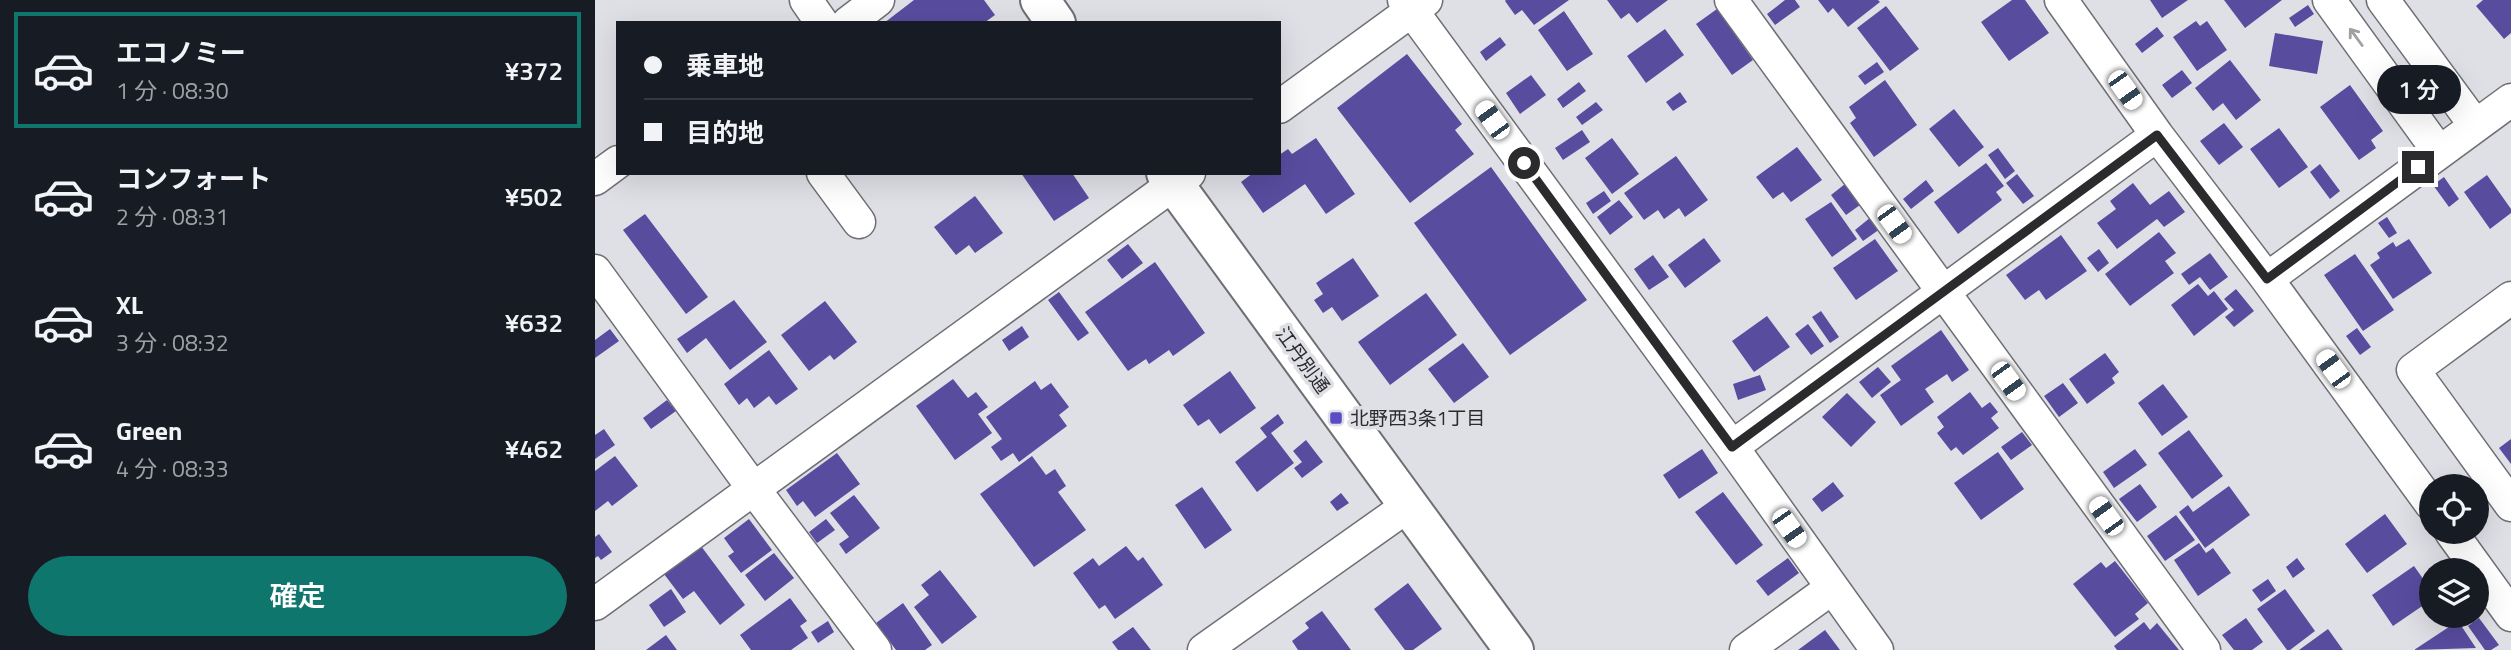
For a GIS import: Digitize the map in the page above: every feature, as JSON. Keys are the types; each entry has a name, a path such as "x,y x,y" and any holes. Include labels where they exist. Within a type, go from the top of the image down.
{"main road":[{"path":"1040,0 1055,21"},
{"name":"江丹別通","path":"1176,177 1514,650"}],"street":[{"path":"822,17 878,0"},
{"path":"1731,0 2204,650"},
{"path":"2061,0 2157,135 2267,279 2419,488"},
{"path":"2329,0 2439,152"},
{"path":"2383,0 2475,125"},
{"path":"1281,105 1414,4 1877,650"},
{"path":"2267,279 2511,100"},
{"path":"1732,447 2157,135"},
{"path":"595,179 616,163"},
{"path":"824,175 859,222"},
{"path":"595,604 1176,177"},
{"path":"595,271 875,650"},
{"path":"2511,298 2413,370 2511,505"},
{"path":"1204,650 1409,505"},
{"path":"2460,544 2511,615"},
{"path":"1747,650 1832,588"}],"building":[{"path":"914,0 984,0 995,15 987,21 887,21"},
{"path":"1506,0 1569,0 1534,25 1522,10 1515,15"},
{"path":"1607,0 1668,0 1637,23 1629,13 1621,19"},
{"path":"1785,0 1795,0 1800,7 1775,25 1767,14"},
{"path":"1818,0 1880,2 1848,27 1833,8 1828,13"},
{"path":"2012,0 2025,0 2049,33 2009,61 1981,22"},
{"path":"2150,0 2188,0 2162,18"},
{"path":"2224,0 2282,0 2245,28"},
{"path":"2483,0 2511,0 2511,33 2504,39 2476,6"},
{"path":"2308,5 2314,14 2295,27 2289,18"},
{"path":"1886,6 1919,49 1890,71 1857,28"},
{"path":"1717,9 1753,60 1732,75 1696,24"},
{"path":"1564,11 1593,54 1567,71 1538,30"},
{"path":"2196,21 2200,26 2207,21 2227,50 2197,71 2173,37"},
{"path":"2157,27 2164,36 2142,53 2135,44"},
{"path":"1665,29 1684,55 1646,83 1627,56"},
{"path":"2275,33 2323,41 2317,74 2269,66"},
{"path":"1500,37 1506,45 1486,61 1480,52"},
{"path":"1407,54 1462,124 1455,130 1474,154 1410,203 1337,108"},
{"path":"2230,60 2261,100 2236,120 2223,103 2213,111 2195,88"},
{"path":"1877,62 1884,72 1865,85 1858,76"},
{"path":"2182,70 2192,83 2172,98 2162,85"},
{"path":"1531,75 1546,95 1520,114 1506,93"},
{"path":"1885,80 1917,125 1874,157 1850,123 1856,118 1849,107"},
{"path":"1579,82 1586,91 1563,108 1557,99"},
{"path":"2350,85 2383,131 2371,140 2376,148 2359,160 2320,107"},
{"path":"1680,92 1687,102 1673,111 1666,102"},
{"path":"1596,102 1603,110 1582,125 1576,117"},
{"path":"1954,109 1984,147 1959,167 1929,129"},
{"path":"2224,123 2243,147 2219,165 2200,141"},
{"path":"2279,128 2308,167 2279,188 2250,149"},
{"path":"1582,130 1590,142 1563,160 1555,148"},
{"path":"1316,138 1355,194 1326,214 1305,184 1263,213 1241,182 1250,175 1281,175 1281,154 1288,149 1292,154"},
{"path":"1612,138 1639,174 1612,194 1585,158"},
{"path":"1797,147 1822,180 1791,202 1783,192 1773,199 1756,177"},
{"path":"1998,148 2015,171 2005,179 1988,155"},
{"path":"1676,156 1708,200 1685,217 1679,208 1664,219 1658,210 1644,220 1624,193"},
{"path":"1986,163 2004,186 1996,192 2002,200 1958,234 1934,202"},
{"path":"2320,164 2340,191 2330,199 2310,172"},
{"path":"1491,167 1587,300 1510,355 1414,223"},
{"path":"2017,174 2034,196 2023,204 2006,183"},
{"path":"1022,175 1073,175 1089,198 1054,221"},
{"path":"2487,175 2511,209 2511,213 2490,229 2464,192"},
{"path":"2444,177 2459,199 2449,207 2433,185"},
{"path":"1926,180 1934,191 1911,209 1903,199"},
{"path":"2133,183 2150,205 2169,191 2185,212 2164,227 2157,219 2117,249 2097,223 2116,209 2110,201"},
{"path":"1845,184 1860,205 1846,215 1831,195"},
{"path":"1604,191 1611,201 1593,214 1586,203"},
{"path":"975,196 1003,233 975,253 969,245 956,255 934,227"},
{"path":"1619,200 1633,217 1610,235 1597,217"},
{"path":"1831,202 1857,239 1832,257 1805,219"},
{"path":"645,214 708,297 686,314 623,230"},
{"path":"1871,217 1880,229 1863,241 1855,230"},
{"path":"2387,217 2397,233 2389,238 2378,223"},
{"path":"2159,232 2176,253 2165,261 2174,273 2130,306 2105,274"},
{"path":"2061,235 2087,271 2046,300 2039,290 2025,300 2006,275"},
{"path":"1704,238 1721,261 1685,288 1668,265"},
{"path":"1875,239 1898,271 1856,300 1833,268"},
{"path":"2409,239 2432,273 2393,299 2370,265 2380,258 2377,253 2393,242 2396,247"},
{"path":"1128,244 1143,263 1122,279 1107,260"},
{"path":"2099,249 2109,263 2098,272 2087,258"},
{"path":"2210,253 2228,277 2210,290 2200,277 2189,285 2181,274"},
{"path":"2355,254 2394,310 2363,331 2324,275"},
{"path":"1653,255 1669,277 1649,290 1634,269"},
{"path":"1353,258 1379,296 1342,321 1332,307 1323,313 1314,300 1323,294 1316,283"},
{"path":"1155,262 1205,333 1173,356 1169,350 1149,364 1146,359 1128,371 1085,312"},
{"path":"2198,284 2208,296 2214,291 2228,309 2194,336 2171,305"},
{"path":"2236,289 2254,311 2234,327 2225,317 2234,310 2224,299"},
{"path":"1059,292 1089,333 1078,341 1048,300"},
{"path":"1426,293 1457,335 1390,385 1358,342"},
{"path":"734,300 767,342 730,370 706,338 687,353 677,339"},
{"path":"825,301 857,342 834,360 830,355 809,371 781,335"},
{"path":"1821,311 1839,337 1830,343 1812,317"},
{"path":"1767,316 1790,347 1754,372 1732,341"},
{"path":"1808,324 1824,346 1811,355 1795,334"},
{"path":"1022,326 1029,337 1009,351 1002,340"},
{"path":"2357,328 2371,347 2360,355 2346,336"},
{"path":"610,329 619,341 595,358 595,340"},
{"path":"1941,330 1969,370 1952,382 1947,374 1925,389 1934,402 1901,426 1880,395 1901,380 1891,366"},
{"path":"1463,343 1489,377 1454,403 1428,369"},
{"path":"769,350 798,389 776,405 769,396 754,408 747,398 739,405 724,384"},
{"path":"2105,353 2119,372 2112,378 2115,383 2087,404 2069,379"},
{"path":"1878,367 1891,382 1872,398 1859,382"},
{"path":"1230,371 1256,408 1220,434 1209,419 1198,426 1183,405"},
{"path":"1760,375 1766,390 1738,400 1733,384"},
{"path":"953,379 968,398 976,392 988,407 978,414 992,433 955,460 916,406"},
{"path":"1035,381 1041,390 1051,383 1069,407 1059,415 1067,426 1019,462 1013,453 1001,461 991,447 1002,439 986,417"},
{"path":"2063,383 2078,403 2059,417 2044,396"},
{"path":"2163,384 2188,417 2162,436 2138,403"},
{"path":"1970,392 1982,408 1990,402 1998,412 1991,418 1999,428 1963,455 1956,447 1951,451 1937,433 1944,427 1937,417"},
{"path":"1847,393 1876,422 1851,447 1822,417"},
{"path":"667,400 676,411 651,429 643,418"},
{"path":"1278,414 1284,423 1271,433 1294,463 1257,492 1235,462 1267,437 1260,428"},
{"path":"604,429 615,445 595,459 595,435"},
{"path":"2189,430 2223,476 2192,499 2158,453"},
{"path":"2022,432 2032,445 2011,460 2001,447"},
{"path":"2511,439 2511,464 2499,448"},
{"path":"1306,440 1323,462 1302,478 1294,468 1302,462 1293,451"},
{"path":"1702,449 1718,473 1679,499 1663,475"},
{"path":"2135,449 2147,465 2114,488 2103,472"},
{"path":"1998,452 2024,489 1981,520 1954,483"},
{"path":"837,453 860,484 815,517 803,501 797,506 786,490"},
{"path":"615,456 638,486 612,506 608,501 595,511 595,471"},
{"path":"1032,456 1046,475 1055,469 1066,486 1058,492 1086,530 1034,567 980,494"},
{"path":"1833,482 1844,496 1822,512 1812,499"},
{"path":"2140,484 2157,507 2137,522 2119,499"},
{"path":"2229,486 2250,515 2205,548 2179,512 2188,505 2193,512"},
{"path":"1202,487 1232,530 1205,549 1175,505"},
{"path":"1723,492 1763,545 1736,565 1695,512"},
{"path":"1341,493 1349,503 1337,511 1330,502"},
{"path":"854,495 880,528 846,554 839,544 849,537 830,513"},
{"path":"2385,514 2407,544 2367,573 2345,544"},
{"path":"2176,515 2195,540 2165,561 2147,536"},
{"path":"749,519 772,550 741,573 728,556 734,552 724,538"},
{"path":"826,519 835,530 817,543 809,532"},
{"path":"599,534 612,552 601,560 598,556 595,558 595,537"},
{"path":"2199,543 2206,553 2213,548 2231,573 2198,596 2174,560"},
{"path":"701,546 745,605 720,625 694,591 683,599 664,574"},
{"path":"1126,546 1138,561 1143,557 1163,585 1115,619 1105,605 1099,609 1073,573 1093,558 1099,566"},
{"path":"774,553 794,578 765,601 745,575"},
{"path":"1788,558 1799,573 1768,596 1756,581"},
{"path":"2297,558 2305,569 2293,578 2286,567"},
{"path":"2115,561 2148,603 2135,614 2139,619 2115,637 2073,584 2101,562 2106,568"},
{"path":"2414,566 2419,573 2419,608 2393,626 2372,595"},
{"path":"940,570 977,617 942,644 914,607 929,595 921,585"},
{"path":"2268,579 2276,591 2261,602 2252,590"},
{"path":"1408,583 1442,629 1413,650 1405,650 1374,609"},
{"path":"671,589 686,612 664,627 649,605"},
{"path":"2285,589 2315,631 2290,650 2287,650 2257,609"},
{"path":"790,598 807,621 800,626 808,638 791,650 751,650 740,635"},
{"path":"903,603 932,645 925,650 896,650 876,623"},
{"path":"1322,611 1351,650 1298,650 1292,641 1309,628 1305,623"},
{"path":"2246,618 2263,642 2252,650 2234,650 2222,635"},
{"path":"828,621 834,632 818,643 811,632"},
{"path":"2144,622 2150,630 2157,623 2179,650 2117,650 2114,646"},
{"path":"1133,627 1151,650 1118,650 1112,642"},
{"path":"2447,628 2463,628 2476,648 2414,650"},
{"path":"2469,628 2486,628 2499,645 2485,650"},
{"path":"2328,629 2343,650 2299,650"},
{"path":"1825,630 1840,650 1798,650"},
{"path":"666,635 677,650 646,650"}],"place":[{"name":"北野西3条1丁目","path":"1336,418"}],"route":[{"path":"1524,163 1732,447 2157,135 2267,279 2418,167"}]}
